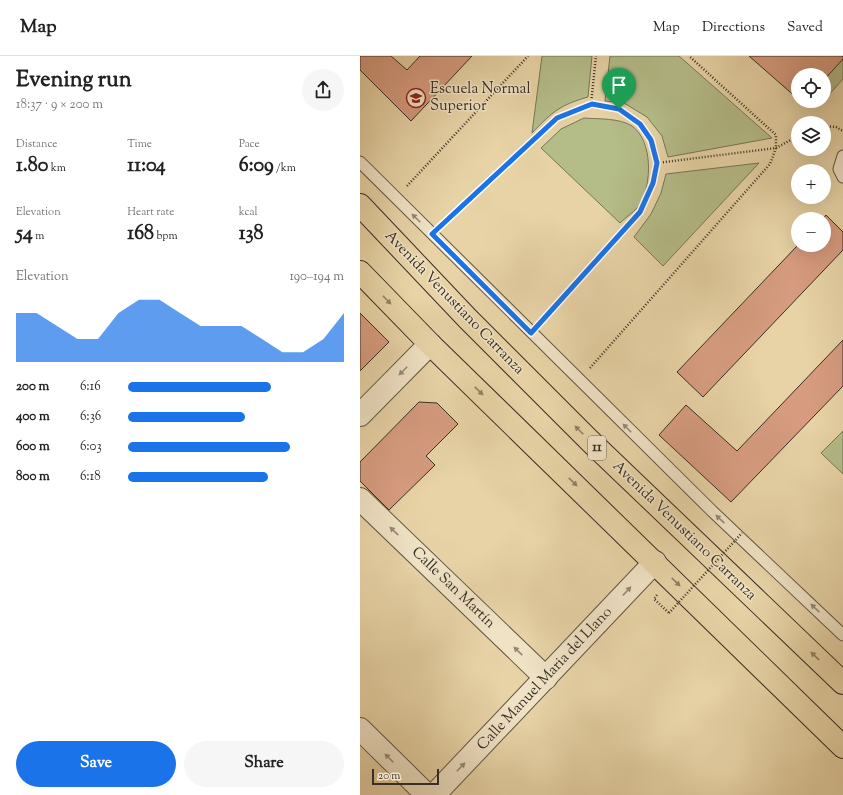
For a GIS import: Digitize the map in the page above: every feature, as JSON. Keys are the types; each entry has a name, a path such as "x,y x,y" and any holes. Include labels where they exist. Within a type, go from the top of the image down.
{"main road":[{"name":"Avenida Venustiano Carranza","path":"360,205 468,319 585,436 843,683"},
{"path":"360,272 430,344 843,746"}],"street":[{"path":"360,415 430,344"},
{"name":"Calle San Martín","path":"360,498 546,678"},
{"name":"Calle Manuel Maria del Llano","path":"434,795 655,562"},
{"path":"360,729 427,795"}],"lane":[{"path":"843,156 840,169 843,177"},
{"path":"360,162 712,511 843,635"}],"path":[{"path":"396,198 528,56"},
{"path":"592,104 596,56"},
{"path":"580,380 770,164 776,148 776,135 689,56"},
{"path":"432,234 557,118 592,104 619,109 640,124 651,140 657,163 653,183 640,212 531,333"},
{"path":"831,127 836,127 843,131"},
{"path":"657,163 776,148 791,140"},
{"path":"669,613 742,533"}],"green space":[{"path":"542,56 592,56 588,97 563,106 551,114 532,133"},
{"path":"610,56 679,56 772,138 668,157 662,136 647,117 624,103 605,101"},
{"path":"843,56 843,79 831,92 831,71"},
{"path":"584,118 608,119 627,123 639,133 644,142 647,152 648,174 644,196 638,207 620,223 541,148 561,129"},
{"path":"759,163 663,266 634,237 651,214 661,193 666,174"},
{"path":"843,431 843,474 821,453"}],"building":[{"path":"360,56 391,56 407,70 420,56 472,56 411,121 360,70"},
{"path":"749,56 843,56 843,59 831,72 831,68 791,68 791,93"},
{"path":"831,220 843,232 843,250 703,397 677,372 791,252 831,252"},
{"path":"360,313 389,342 360,371"},
{"path":"843,340 843,386 731,502 659,435 686,405 737,451"},
{"path":"419,402 437,403 458,424 426,456 435,465 389,510 360,481 360,462"}],"place":[{"name":"Escuela Normal Superior","path":"416,98"}],"route":[{"path":"592,104 619,109 640,124 651,140 657,163 653,183 640,212 531,333 432,234 557,118 592,104"}]}
